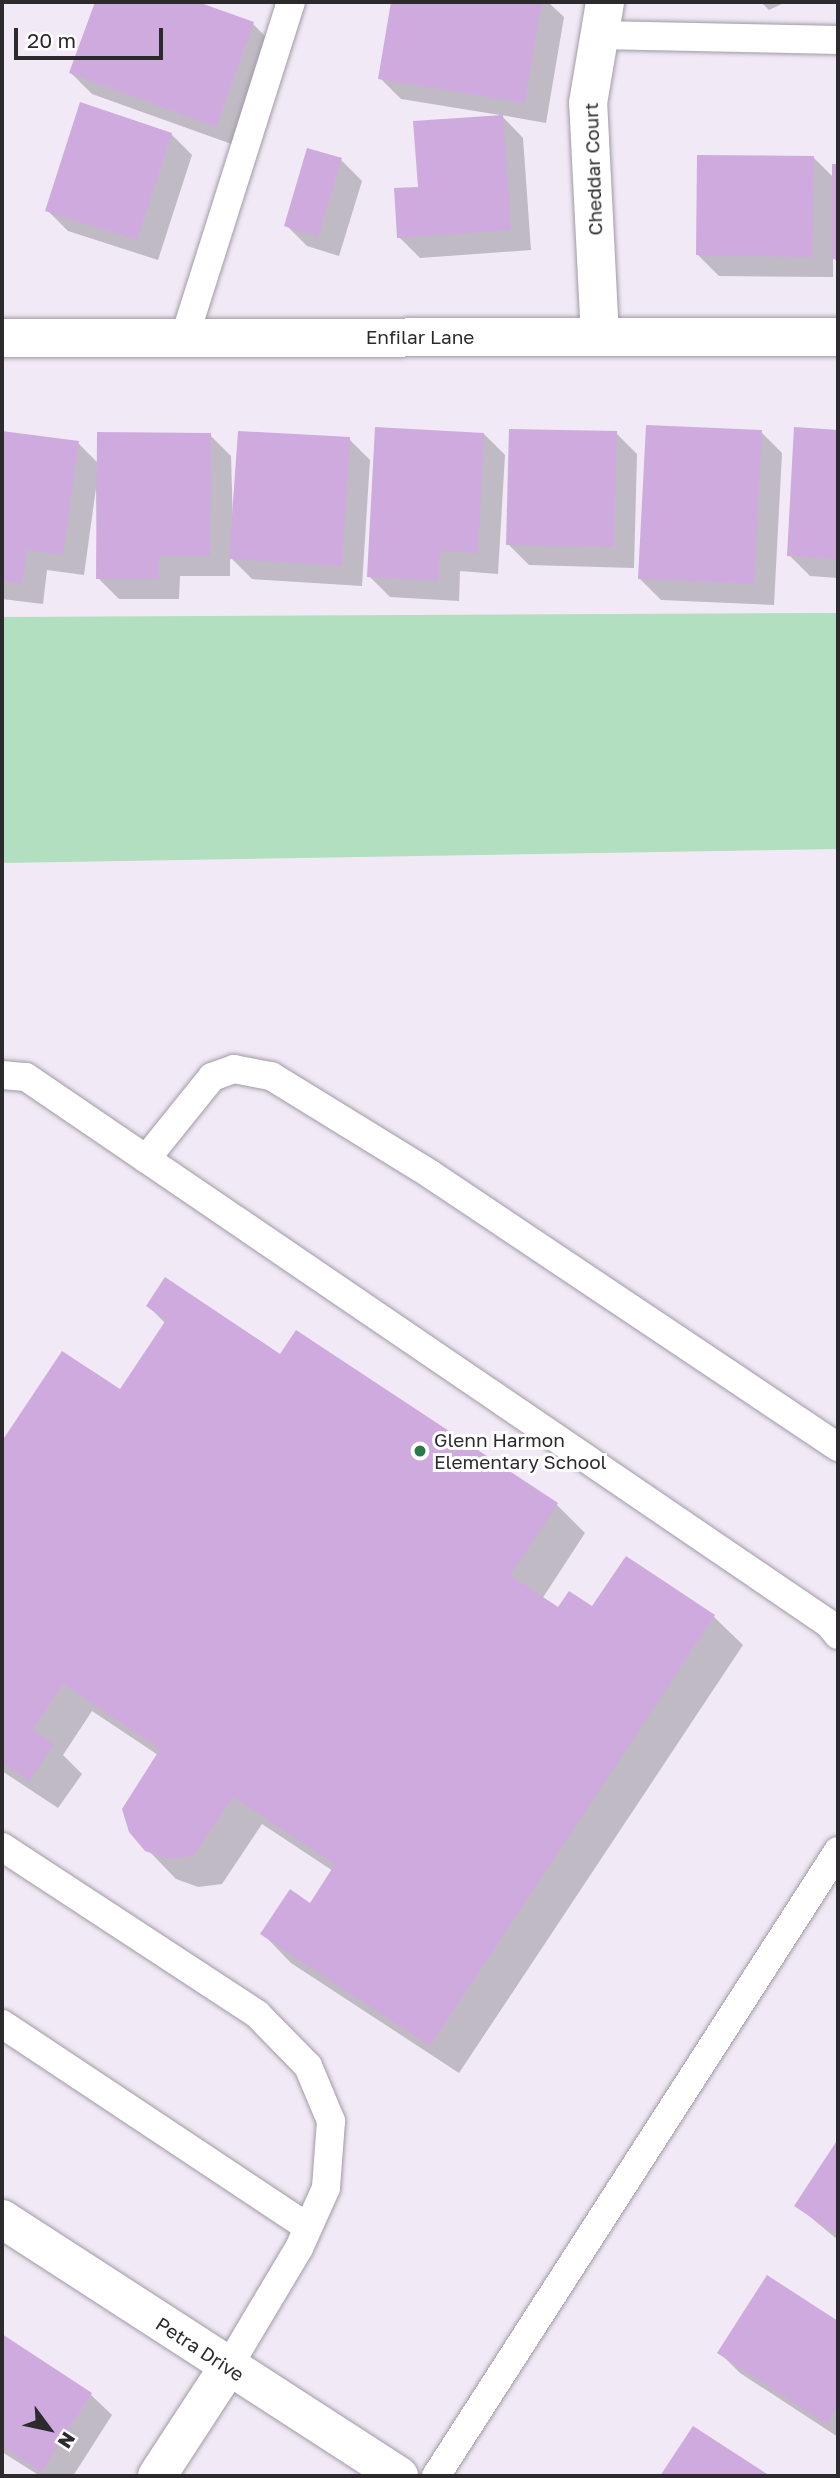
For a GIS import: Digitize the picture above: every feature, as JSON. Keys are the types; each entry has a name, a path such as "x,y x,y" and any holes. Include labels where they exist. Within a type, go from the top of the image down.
{"street":[{"name":"Cheddar Court","path":"600,337 588,103 602,19"},
{"name":"Enfilar Lane","path":"2,338 838,337"},
{"name":"Petra Drive","path":"2,2219 399,2476"},
{"path":"158,2476 228,2367"}],"lane":[{"path":"185,336 291,2"},
{"path":"602,19 838,40"},
{"path":"146,1159 212,1077 234,1069 271,1076 420,1167 838,1447"},
{"path":"2,1075 26,1077 835,1624"},
{"path":"2,1847 257,2014 308,2066 331,2120 326,2188 308,2227 228,2367"},
{"path":"436,2476 838,1851"},
{"path":"2,2024 308,2227"}],"green space":[{"path":"838,613 838,849 2,863 2,617"}],"building":[{"path":"95,2 198,2 254,22 216,127 69,73"},
{"path":"391,2 542,2 525,103 378,79"},
{"path":"80,102 172,133 137,240 45,211"},
{"path":"503,115 511,230 397,238 394,188 418,187 413,121"},
{"path":"307,148 342,158 318,237 284,226"},
{"path":"697,155 814,156 812,257 696,255"},
{"path":"832,164 838,164 838,259 832,259"},
{"path":"646,425 762,430 754,584 638,579"},
{"path":"375,427 484,433 478,553 440,551 438,581 367,577"},
{"path":"794,427 838,430 838,559 787,556"},
{"path":"509,429 617,431 614,547 506,545"},
{"path":"2,431 79,441 63,555 27,550 22,584 2,581"},
{"path":"238,431 350,437 342,566 229,559"},
{"path":"97,432 211,433 210,556 159,556 159,579 96,579"},
{"path":"165,1277 280,1354 296,1330 558,1503 510,1575 558,1607 569,1591 592,1606 626,1556 715,1615 430,2046 260,1934 290,1889 310,1903 335,1864 233,1797 193,1856 168,1859 145,1851 129,1832 122,1809 160,1749 63,1684 33,1730 54,1744 29,1781 2,1763 2,1441 62,1351 120,1389 166,1320 146,1306"},
{"path":"838,2139 838,2235 794,2206"},
{"path":"767,2275 838,2321 838,2406 827,2424 717,2353"},
{"path":"2,2334 92,2393 41,2472 2,2446"},
{"path":"693,2426 770,2476 660,2476"}],"place":[{"name":"Glenn Harmon Elementary School","path":"420,1451"}]}
